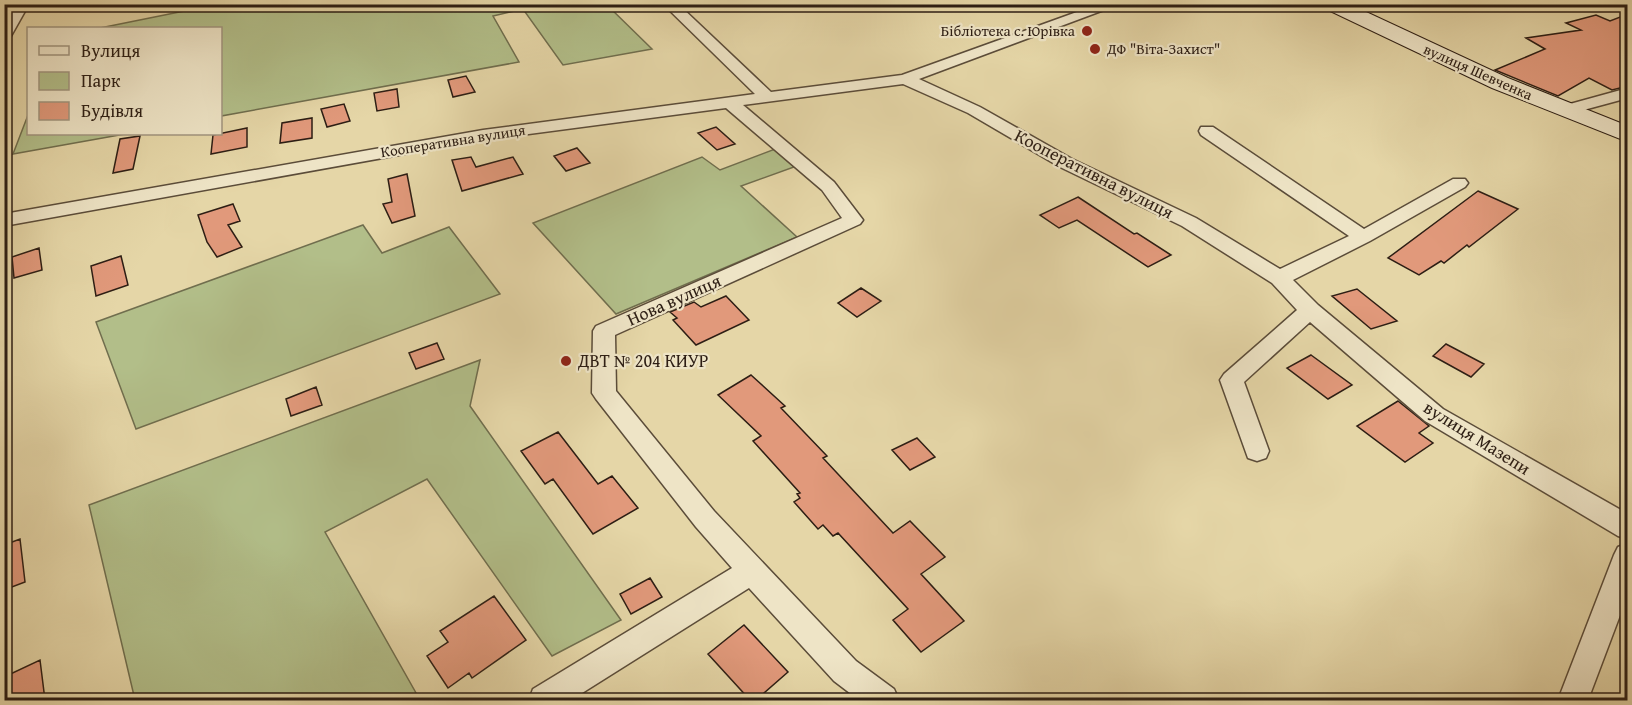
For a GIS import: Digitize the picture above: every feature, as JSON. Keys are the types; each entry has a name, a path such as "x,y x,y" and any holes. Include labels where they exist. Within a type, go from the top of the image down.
{"street":[{"path":"4,36 22,4"},
{"path":"670,4 767,97"},
{"name":"вулиця Шевченка","path":"1331,4 1430,52 1628,135"},
{"name":"Кооперативна вулиця","path":"4,220 483,135 905,79 1102,6"},
{"name":"Кооперативна вулиця","path":"905,79 974,110 1066,163 1189,222 1279,278"},
{"path":"1564,110 1628,93"},
{"name":"Нова вулиця","path":"729,102 828,186 853,220 604,331 604,393 705,519 752,571 845,671 883,700"},
{"path":"1207,131 1363,237"},
{"path":"1279,278 1363,237 1459,183"},
{"name":"вулиця Мазепи","path":"1279,278 1310,310 1434,415 1628,528"},
{"path":"1257,451 1232,380 1310,310"},
{"path":"1573,700 1628,555"},
{"path":"544,700 752,571"}],"green space":[{"path":"214,5 607,5 652,49 563,65 523,9 493,16 519,62 222,116 222,27 105,27"},
{"path":"27,118 27,135 119,135 13,154"},
{"path":"775,149 794,167 741,186 797,237 616,314 533,223 702,157 720,170"},
{"path":"363,225 382,253 449,227 500,294 136,429 96,322"},
{"path":"480,360 470,406 621,620 552,656 427,479 325,532 420,700 135,700 89,505"}],"building":[{"path":"1628,14 1628,86 1612,90 1589,78 1558,96 1495,70 1545,49 1526,38 1581,30 1566,23 1596,15 1610,21"},
{"path":"466,76 475,92 453,97 448,80"},
{"path":"397,89 399,107 377,111 374,93"},
{"path":"344,104 350,121 327,127 321,109"},
{"path":"312,118 312,138 280,143 282,123"},
{"path":"716,127 735,144 717,150 698,133"},
{"path":"247,128 247,147 211,154 213,135 222,135"},
{"path":"140,136 133,169 113,173 120,139"},
{"path":"577,148 590,163 566,171 554,156"},
{"path":"471,157 476,167 513,157 523,174 462,191 452,160"},
{"path":"407,174 415,216 392,223 383,204 392,202 388,179"},
{"path":"1478,191 1518,209 1469,247 1467,245 1444,263 1441,261 1419,275 1388,258"},
{"path":"1078,197 1171,255 1148,267 1077,220 1059,228 1040,215"},
{"path":"233,204 240,221 228,225 242,247 217,257 207,242 198,215"},
{"path":"39,248 42,270 14,278 12,257"},
{"path":"121,256 128,285 96,296 91,266"},
{"path":"861,288 881,301 857,317 838,303"},
{"path":"1357,289 1397,321 1371,329 1332,296"},
{"path":"726,296 749,320 696,345 673,320 677,318 670,312 694,302 701,307"},
{"path":"437,343 444,359 416,369 409,353"},
{"path":"1446,344 1484,364 1471,377 1433,356"},
{"path":"1311,355 1352,385 1328,399 1287,368"},
{"path":"751,375 785,406 781,408 827,456 823,458 893,533 910,521 945,557 921,574 964,621 921,652 893,620 908,609 838,533 833,536 823,525 818,529 794,502 800,498 797,494 800,493 753,441 761,436 718,395"},
{"path":"316,387 322,405 291,416 286,399"},
{"path":"1398,401 1429,426 1419,433 1433,443 1405,462 1357,426"},
{"path":"558,432 598,484 612,476 638,508 593,534 553,479 545,484 521,451"},
{"path":"917,438 935,457 910,470 892,450"},
{"path":"20,539 25,582 4,590 4,545"},
{"path":"650,578 662,597 631,614 620,594"},
{"path":"494,596 526,640 472,678 469,673 448,688 427,656 448,642 440,631"},
{"path":"744,625 788,672 756,700 750,700 708,654"},
{"path":"40,660 45,700 4,700 4,677"}],"place":[{"name":"Бібліотека с. Юрівка","path":"1087,31"},
{"name":"ДФ \"Віта-Захист\"","path":"1095,49"},
{"name":"ДВТ № 204 КИУР","path":"566,361"}]}
